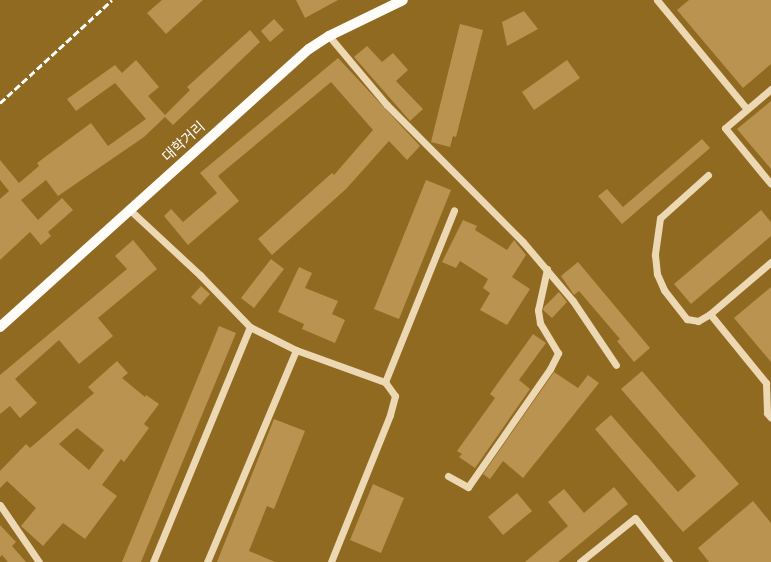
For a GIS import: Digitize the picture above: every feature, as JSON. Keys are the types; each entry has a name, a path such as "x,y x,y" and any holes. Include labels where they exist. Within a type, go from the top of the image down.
{"main road":[{"name":"대학거리","path":"0,327 309,49 329,36 403,0"}],"street":[{"path":"657,0 747,109"},
{"path":"329,36 386,105 523,242 573,301 616,365"},
{"path":"771,89 725,128 771,184"},
{"path":"708,175 660,218 655,255 657,274 664,290 687,319 698,321 710,314 771,262"},
{"path":"130,210 200,275 250,327 296,350 385,382 395,396 390,415 331,562"},
{"path":"385,382 454,210"},
{"path":"448,476 468,487 558,353 540,323 538,310 546,269"},
{"path":"710,314 766,383 767,413 771,418"},
{"path":"153,562 250,327"},
{"path":"207,562 296,350"},
{"path":"0,505 39,562"},
{"path":"580,562 635,518 669,562"}],"building":[{"path":"162,0 203,0 166,34 147,13"},
{"path":"296,0 338,0 305,18"},
{"path":"689,0 771,0 771,64 743,88 677,10"},
{"path":"524,11 538,29 507,46 502,22"},
{"path":"274,19 284,30 270,42 261,31"},
{"path":"460,24 483,30 456,137 453,136 450,147 431,142"},
{"path":"250,30 260,42 173,125 165,117 144,137 58,196 46,180 21,200 38,220 62,198 73,210 48,232 51,236 41,245 30,232 0,260 0,199 9,191 0,180 0,160 19,183 39,166 37,163 91,123 108,146 146,119 115,83 76,111 67,99 115,65 122,73 136,60 159,87 148,96 165,115 190,90 187,87"},
{"path":"367,46 382,62 393,53 408,70 396,81 423,109 410,121 354,57"},
{"path":"338,58 420,146 407,160 389,141 346,189 272,255 258,239 332,173 334,175 373,130 331,82 218,176 239,201 188,245 164,216 171,209 183,222 217,193 200,173"},
{"path":"567,60 580,78 534,110 522,92"},
{"path":"771,101 771,169 737,129"},
{"path":"702,139 710,148 622,224 598,196 607,189 623,207"},
{"path":"426,180 451,190 399,319 374,309"},
{"path":"761,210 771,222 771,236 691,304 674,284"},
{"path":"463,220 477,226 475,230 507,250 514,240 526,255 512,277 530,289 507,325 480,310 490,293 483,288 488,279 460,261 456,268 442,262"},
{"path":"133,240 157,269 98,318 113,336 79,364 59,340 15,379 37,403 20,418 10,406 0,414 0,375 127,269 115,256"},
{"path":"271,259 284,269 254,308 241,298"},
{"path":"578,262 650,348 634,362 617,341 620,339 579,291 574,295 561,276"},
{"path":"299,267 312,273 305,288 338,301 332,314 345,320 335,343 302,329 304,324 278,312"},
{"path":"201,286 210,294 200,305 191,297"},
{"path":"771,287 771,362 734,318"},
{"path":"559,292 567,302 552,318 543,310 544,307"},
{"path":"219,326 236,333 141,562 122,562"},
{"path":"533,334 546,343 519,380 530,389 475,468 459,457 462,454 457,451 495,398 490,394"},
{"path":"117,361 128,373 122,378 145,397 146,395 159,404 144,424 149,428 124,462 121,459 102,485 117,496 85,539 63,523 43,546 21,526 36,508 7,481 0,488 0,471 26,444 30,448 94,393 88,387","holes":["77,428 104,450 89,470 59,444"]},
{"path":"642,371 739,484 683,532 595,429 611,415 678,492 696,476 621,389"},
{"path":"554,372 578,388 588,375 599,383 523,478 503,461 490,479 483,474"},
{"path":"274,419 305,431 274,509 267,506 249,551 275,562 217,562"},
{"path":"373,484 404,498 381,553 350,540"},
{"path":"614,487 628,504 558,562 525,562 568,526 548,502 564,489 584,513"},
{"path":"517,493 532,511 503,535 488,517"},
{"path":"753,501 771,523 771,562 709,562 698,548"},
{"path":"0,525 16,542 12,546 26,562 8,562 2,555 0,557"}],"railway":[{"path":"0,103 112,0"}]}
